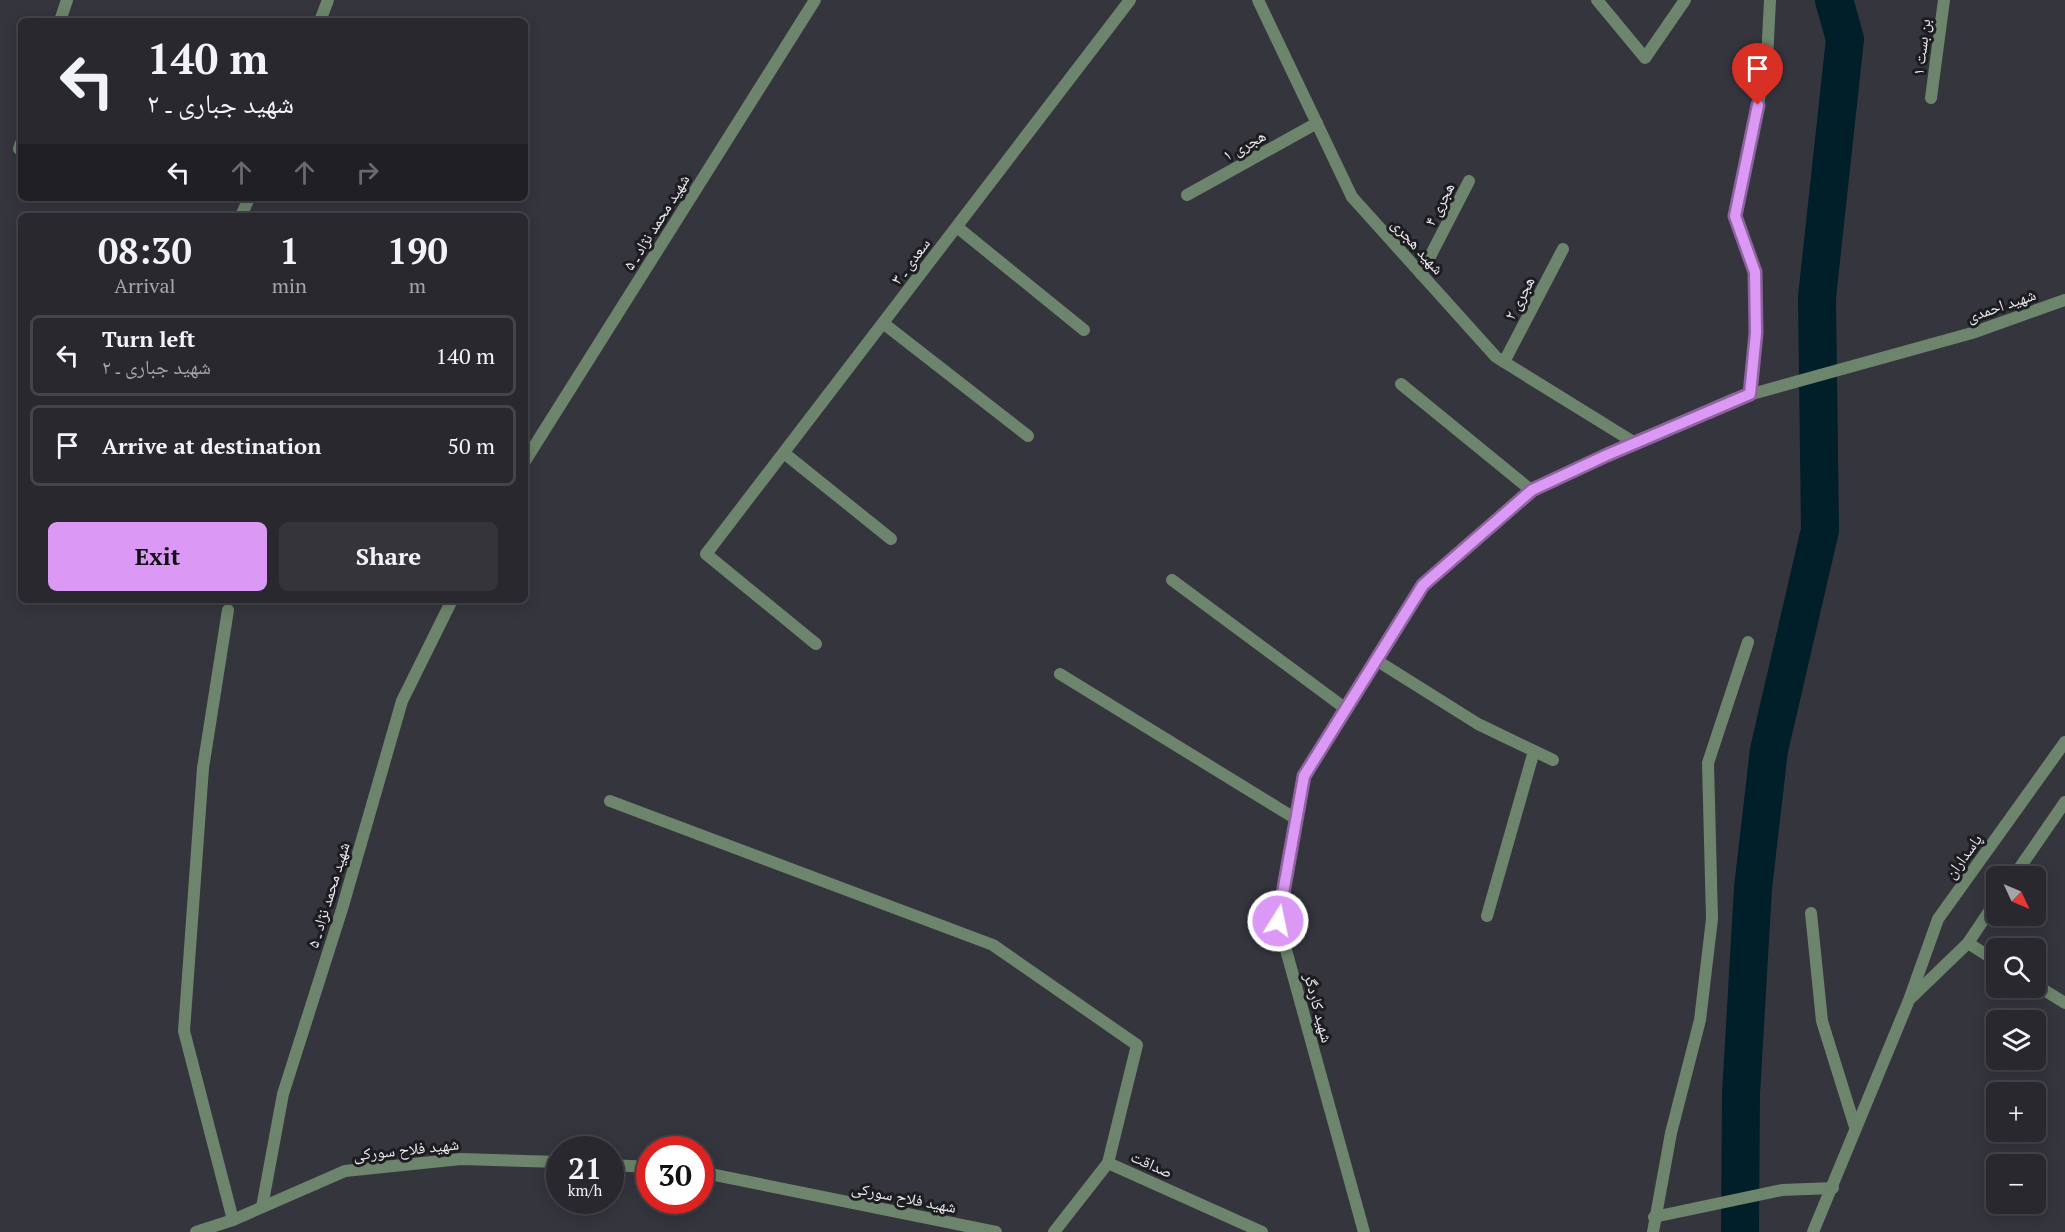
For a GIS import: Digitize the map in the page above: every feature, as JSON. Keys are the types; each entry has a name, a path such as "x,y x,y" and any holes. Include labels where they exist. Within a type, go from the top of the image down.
{"street":[{"path":"61,18 67,0"},
{"path":"321,18 328,0"},
{"name":"شهید محمد نژاد ـ ۵","path":"528,456 815,0"},
{"name":"سعدی ـ ۳","path":"816,644 706,554 1130,0"},
{"name":"شهید هجری","path":"1258,0 1352,197 1496,357 1635,443"},
{"path":"1597,0 1645,58 1685,0"},
{"path":"1750,394 1756,333 1755,272 1735,216 1767,60 1770,0"},
{"name":"بن بست ۱","path":"1931,98 1944,0"},
{"name":"هجری ۱","path":"1187,195 1317,123"},
{"name":"هجری ۴","path":"1421,274 1469,181"},
{"path":"957,227 1084,330"},
{"name":"هجری ۲","path":"1504,362 1563,249"},
{"name":"شهید احمدی","path":"1776,388 1947,340 2065,300"},
{"path":"883,324 1028,436"},
{"path":"1401,384 1532,490"},
{"name":"شهید کاردگر","path":"1364,1232 1278,921 1304,776 1423,585 1532,490 1750,394 1776,388"},
{"path":"784,453 891,540"},
{"path":"1172,580 1346,709"},
{"name":"شهید محمد نژاد ـ ۵","path":"262,1208 283,1094 342,909 402,701 451,603"},
{"path":"228,610 203,768 184,1030 233,1220"},
{"path":"1653,1232 1671,1133 1700,1020 1712,918 1708,763 1748,642"},
{"path":"1376,660 1479,724 1553,760"},
{"path":"1060,674 1296,819"},
{"name":"پاسداران","path":"1813,1232 1909,1000 1938,919 2065,742"},
{"path":"1487,916 1534,751"},
{"path":"610,801 993,945 1137,1045 1108,1163"},
{"path":"2021,866 2065,802"},
{"path":"1811,913 1822,1021 1855,1127"},
{"name":"پاسداران","path":"1909,1000 1968,943 1986,916"},
{"path":"1968,943 1986,955"},
{"path":"2046,992 2065,1004"},
{"name":"شهید فلاح سورکی","path":"196,1232 233,1220 345,1172 461,1159 546,1162"},
{"name":"صداقت","path":"1054,1232 1108,1163 1262,1232"},
{"name":"شهید فلاح سورکی","path":"714,1175 996,1232"},
{"path":"1654,1217 1782,1190 1833,1188"}],"waterway":[{"path":"1740,1232 1741,1094 1753,888 1769,750 1820,530 1817,297 1845,39 1834,0"}],"route":[{"path":"1278,921 1304,776 1423,585 1532,490 1734,399 1750,394 1756,333 1755,272 1735,216 1758,105"}]}
